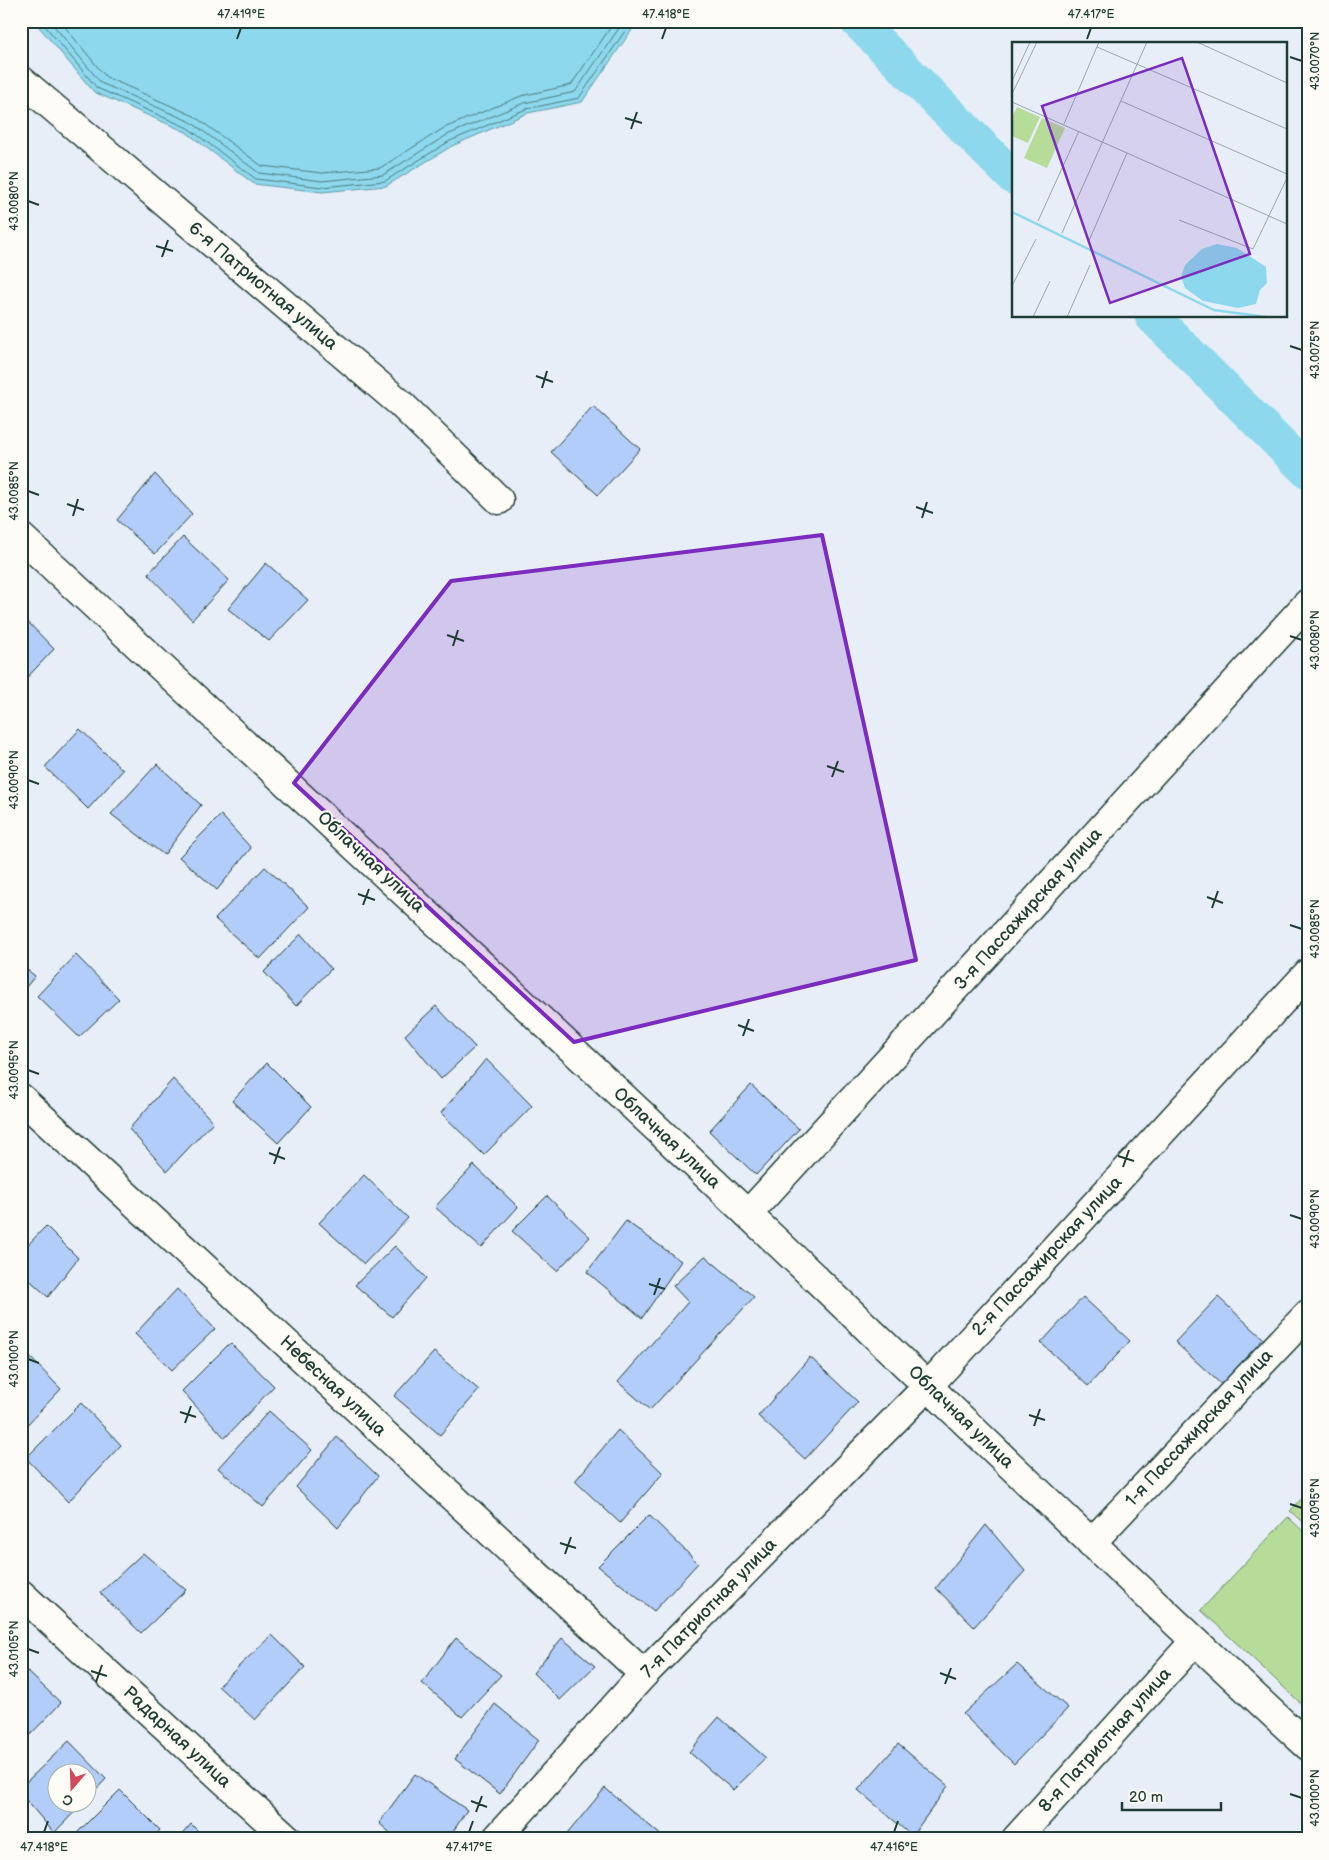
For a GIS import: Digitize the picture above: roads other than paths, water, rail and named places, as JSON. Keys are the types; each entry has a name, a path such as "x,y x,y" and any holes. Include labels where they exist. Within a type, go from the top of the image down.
{"street":[{"name":"6-я Патриотная улица","path":"21,80 400,403 499,500"},
{"name":"Облачная улица","path":"21,537 748,1214 929,1385 1194,1642 1308,1746"},
{"name":"3-я Пассажирская улица","path":"748,1214 1308,603"},
{"name":"2-я Пассажирская улица","path":"929,1385 1308,973"},
{"name":"Небесная улица","path":"21,1098 644,1674"},
{"name":"1-я Пассажирская улица","path":"1091,1543 1308,1314"},
{"name":"7-я Патриотная улица","path":"496,1839 644,1674 929,1385"},
{"name":"Радарная улица","path":"21,1594 288,1839"},
{"name":"8-я Патриотная улица","path":"1016,1839 1194,1642"}],"water":[{"path":"34,21 638,21 582,102 528,113 452,146 386,186 322,192 254,184 186,132 94,92"}],"waterway":[{"path":"857,21 1012,176"},
{"path":"1154,318 1308,472"}]}
